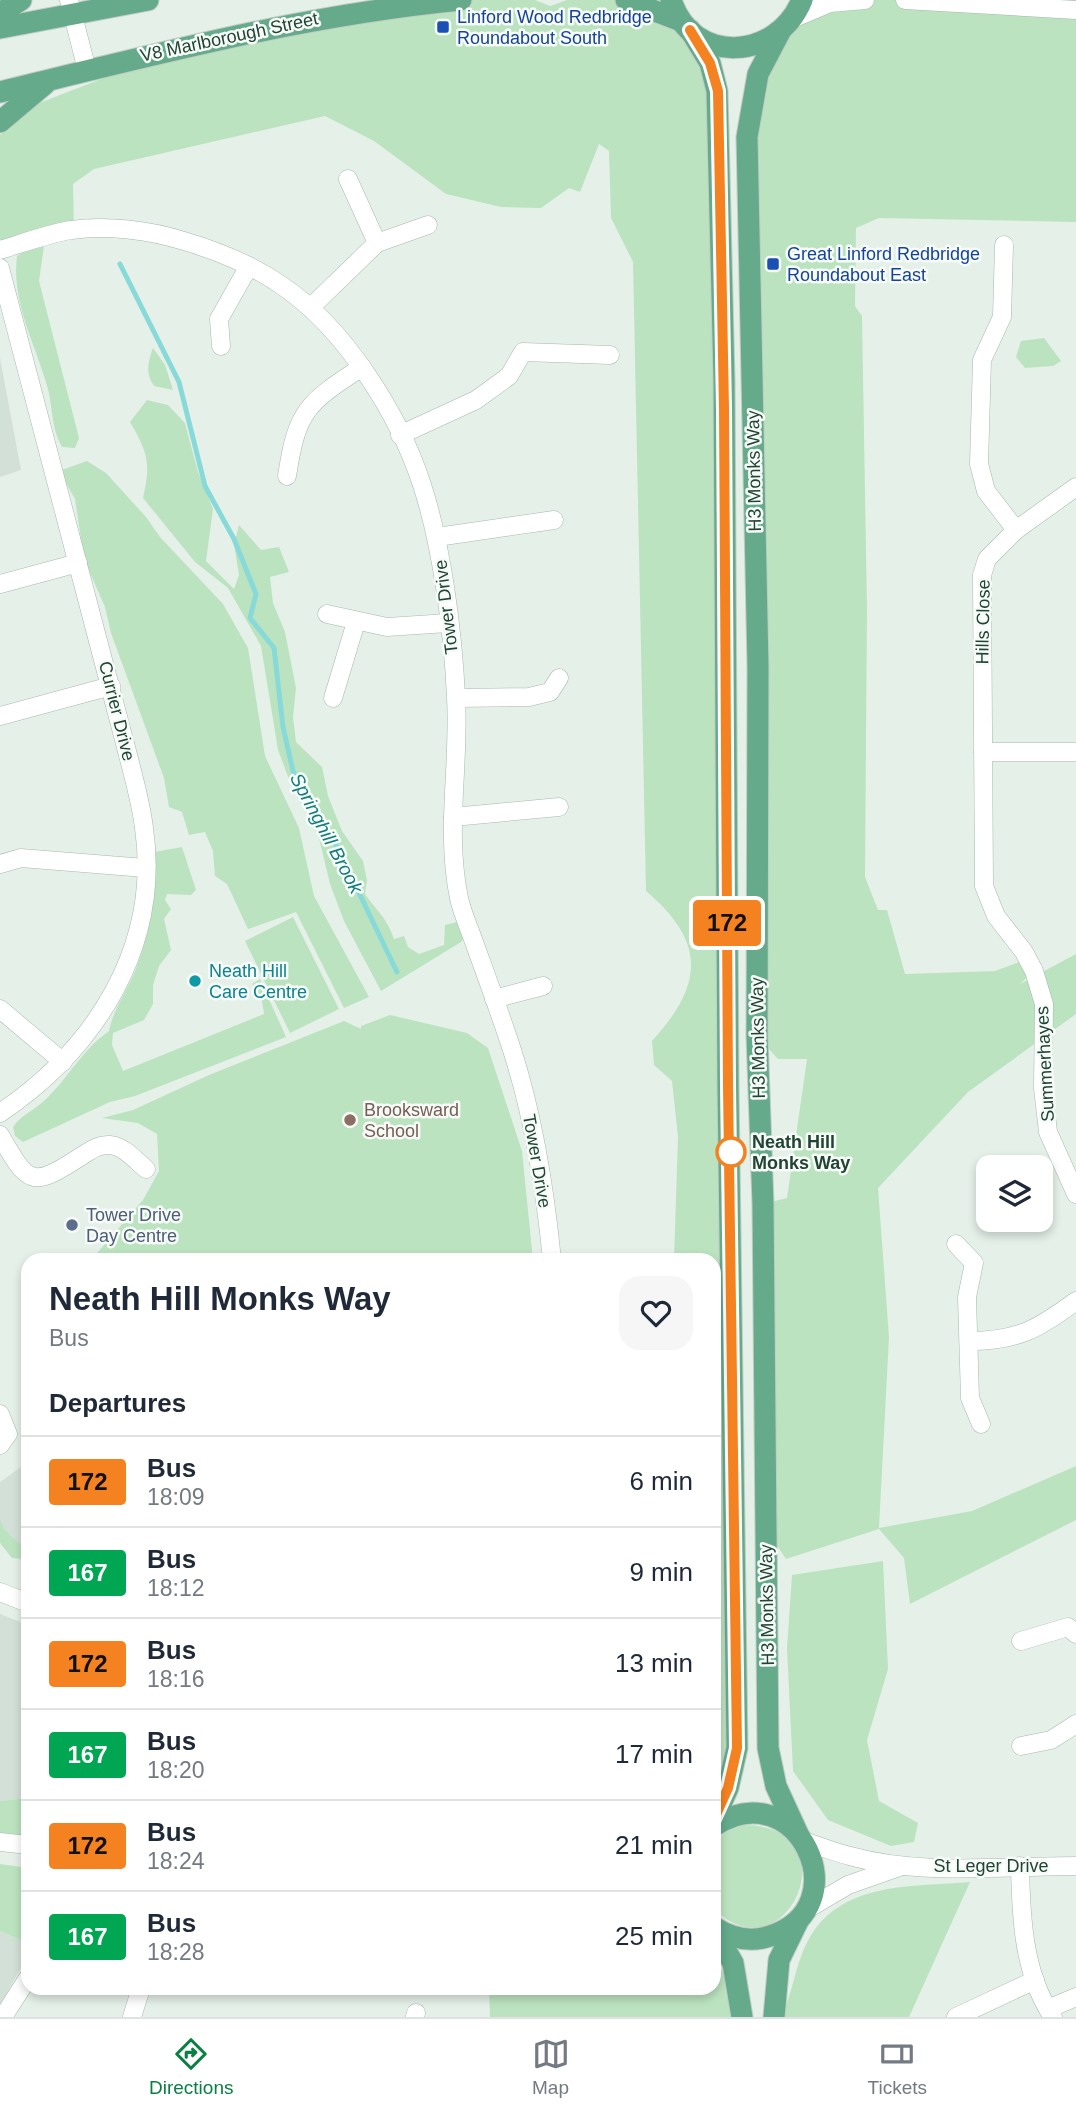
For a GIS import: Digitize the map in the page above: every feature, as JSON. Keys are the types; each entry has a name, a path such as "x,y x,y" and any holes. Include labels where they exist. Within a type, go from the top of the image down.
{"main road":[{"path":"0,13 21,0"},
{"path":"0,28 71,6 148,0"},
{"name":"V8 Marlborough Street","path":"0,92 197,42 330,15 461,0"},
{"path":"626,0 685,25 703,40 734,48 766,41 791,17"},
{"name":"H3 Monks Way","path":"671,0 710,63 718,91 724,422 728,1086 737,1748 728,1788 721,1804"},
{"name":"H3 Monks Way","path":"791,17 758,75 747,137 758,667 757,1036 763,1205 768,1748 776,1786 811,1854 814,1883 803,1913"},
{"path":"0,122 49,80"},
{"path":"721,1823 739,1814 755,1813 779,1820 801,1837"},
{"path":"721,1931 736,1937 765,1938 778,1933 803,1913"},
{"path":"774,2017 779,1960 803,1913"},
{"path":"721,1941 733,1963 742,2017"}],"street":[{"path":"791,17 830,3 865,0"},
{"path":"905,0 1029,4 1076,10"},
{"path":"71,6 87,70"},
{"path":"348,179 377,243"},
{"path":"310,308 377,243 428,225"},
{"name":"Tower Drive","path":"0,250 74,230 129,230 176,239 249,266 283,286 310,308 362,367 384,402 421,482 437,537 457,698 453,852 459,900 529,1111 544,1183 551,1253"},
{"path":"1004,245 1002,317 982,360 979,464 986,491 1016,530"},
{"path":"221,346 219,319 249,266"},
{"name":"Currier Drive","path":"0,268 8,336 78,563 111,686 144,829 145,868 141,918 124,972 97,1022 63,1062 27,1095 0,1114"},
{"path":"400,435 476,400 509,376 523,352 610,355"},
{"path":"287,475 293,434 305,412 319,398 362,367"},
{"name":"Hills Close","path":"1034,971 1024,952 996,916 984,886 982,575 987,559 1016,530 1076,487"},
{"path":"437,537 554,520"},
{"path":"0,584 78,563"},
{"path":"327,614 387,627 447,623"},
{"path":"333,698 356,622"},
{"path":"457,698 529,696 550,692 559,678"},
{"path":"0,716 111,686"},
{"path":"983,752 1076,752"},
{"path":"453,817 559,807"},
{"path":"0,864 21,858 145,868"},
{"name":"Summerhayes","path":"1034,971 1044,1004 1043,1088 1048,1132 1076,1194"},
{"path":"494,999 543,986"},
{"path":"0,1009 63,1062"},
{"path":"0,1135 20,1169 30,1177 40,1179 53,1175 96,1147 111,1145 121,1149 146,1169"},
{"path":"956,1244 974,1263 967,1297 970,1398 981,1424"},
{"path":"969,1341 993,1341 1036,1330 1076,1301"},
{"path":"0,1414 8,1434 0,1445"},
{"path":"0,1592 21,1600"},
{"path":"1021,1640 1072,1630"},
{"path":"1021,1746 1051,1740 1076,1724"},
{"name":"St Leger Drive","path":"801,1837 852,1857 905,1865 959,1868 1076,1866"},
{"path":"0,1842 21,1844"},
{"name":"St Leger Drive","path":"803,1913 848,1885 905,1865"},
{"path":"1020,1866 1022,1925 1035,1980 1051,2013 1076,1997"},
{"path":"956,2017 1035,1980"},
{"path":"3,2017 21,1989"},
{"path":"132,2017 139,1995"}],"shaded area":[{"path":"0,358 21,470 0,477"},
{"path":"21,1467 21,1548 0,1528 0,1482"},
{"path":"0,1614 21,1622 21,1799 0,1801"},
{"path":"0,1931 21,1940 21,1968 0,2005"}],"green space":[{"path":"461,0 535,0 550,6 567,0 626,0 681,21 710,63 736,1609 725,1754 721,1766 721,1253 674,1253 678,1137 672,1081 654,1065 652,1041 681,1001 689,982 691,964 688,946 680,928 646,891 633,262 611,218 609,151 599,144 580,192 569,188 541,208 501,207 446,194 374,141 325,116 94,169 73,184 74,230 0,250 0,135 34,105 197,42"},
{"path":"865,0 1076,0 1076,222 879,218 856,228 855,306 862,316 867,609 865,877 878,910 887,910 905,974 995,971 1019,962 1034,971 1020,984 1076,954 1076,1014 968,1092 878,1188 889,1337 879,1528 972,1511 1076,1466 1076,1520 910,1604 904,1558 879,1529 786,1559 766,1529 763,1204 787,1198 807,1059 778,1059 757,1036 749,113 792,19"},
{"path":"35,245 44,246 39,281 79,438 75,448 62,447 58,440 48,389 21,307 16,273 17,256"},
{"path":"1044,338 1061,361 1053,366 1025,368 1016,357 1021,341"},
{"path":"153,348 165,365 173,390 154,386 149,377 148,367"},
{"path":"147,400 168,405 185,423 198,472 213,509 206,561 234,589 239,575 234,545 239,525 261,550 279,547 289,572 270,577 273,603 285,632 296,688 293,717 296,742 322,767 328,796 342,831 363,861 367,880 365,894 385,920 394,939 404,936 408,947 419,954 444,945 445,925 457,922 464,926 466,935 461,942 381,991 344,921 330,884 319,838 292,787 278,750 261,646 228,588 195,562 143,498 147,476 146,458 130,422"},
{"path":"87,461 106,473 146,517 160,537 223,604 248,648 265,756 299,828 314,896 369,997 344,1008 296,912 248,929 227,884 215,876 213,851 205,832 189,835 182,812 169,807 164,778 111,633 105,607 84,559 75,499 59,471"},
{"path":"182,847 196,890 191,895 167,894 165,900 171,909 164,919 171,950 159,966 153,985 153,1004 144,1020 113,1033 112,1045 123,1071 264,1014 262,1001 252,984 260,979 286,1037 135,1096 110,1102 23,1142 15,1136 13,1127 46,1099 92,1046 109,1031 145,942 153,898 154,852"},
{"path":"293,917 339,1009 290,1033 245,941"},
{"name":"Brooksward School","path":"390,1015 467,1033 488,1048 522,1151 532,1253 97,1253 143,1200 159,1171 157,1134 138,1123 102,1118 133,1110 209,1075 344,1021 361,1029 361,1026"},
{"path":"0,1520 5,1530 21,1545 21,1559 12,1558 0,1543"},
{"path":"883,1561 888,1669 867,1740 879,1801 918,1823 914,1842 891,1846 828,1820 793,1771 787,1648 792,1575"},
{"path":"21,1799 21,1844 0,1842 0,1801"},
{"path":"744,1825 778,1832 796,1849 802,1871 798,1894 784,1914 765,1926 741,1926 721,1913 721,1836"},
{"path":"0,1864 21,1867 21,1940 0,1931"},
{"path":"970,1882 909,2017 781,2017 810,1937 824,1919 841,1905 881,1890"},
{"path":"721,1969 731,1993 734,2017 490,2017 489,1995 721,1995"}],"waterway":[{"name":"Springhill Brook","path":"120,264 179,382 205,486 234,539 256,594 250,618 274,648 283,727 293,771 336,845 397,972"}],"bus line":[{"name":"172","path":"690,30 710,63 718,91 724,380 728,1086 737,1748 728,1788 721,1804"}],"place":[{"name":"Linford Wood Redbridge Roundabout South","path":"443,27"},
{"name":"Great Linford Redbridge Roundabout East","path":"773,264"},
{"name":"Neath Hill Care Centre","path":"195,981"},
{"name":"Brooksward School","path":"350,1120"},
{"name":"Neath Hill Monks Way","path":"731,1152"},
{"name":"Tower Drive Day Centre","path":"72,1225"}]}
